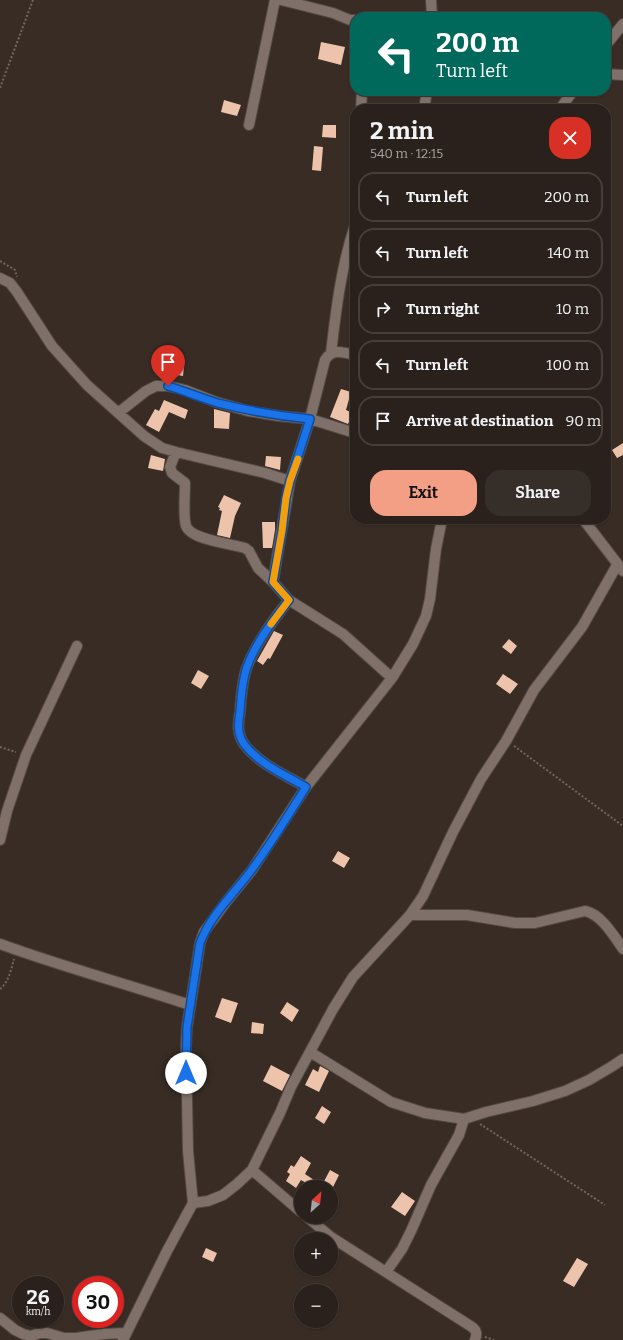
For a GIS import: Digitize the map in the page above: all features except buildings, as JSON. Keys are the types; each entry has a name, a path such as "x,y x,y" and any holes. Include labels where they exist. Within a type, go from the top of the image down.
{"street":[{"path":"249,125 275,0"},
{"path":"281,0 333,13 350,20"},
{"path":"431,0 432,12"},
{"path":"611,39 623,24"},
{"path":"611,74 623,74"},
{"path":"564,104 570,96"},
{"path":"331,353 336,306 350,245"},
{"path":"0,278 10,283 17,292 52,346 66,363 87,385 154,443 162,448 176,452 265,473 290,481"},
{"path":"273,582 286,498 310,419 325,360 331,353 336,351 350,353"},
{"path":"118,413 146,391 156,386 168,386 185,390 216,402 248,410 279,416 310,419 350,431"},
{"path":"176,452 170,467 172,473 185,483 185,516 188,530 199,537 245,548 249,551 258,568 289,600 343,634 392,678"},
{"path":"0,1318 15,1330 31,1336 47,1332 64,1338 104,1334 124,1337 193,1203 188,1151 186,1067 187,1027 200,943 204,932 252,870 306,787 392,678 413,644 426,616 430,599 436,549 441,524"},
{"path":"193,1203 208,1201 223,1195 238,1184 252,1170 291,1087 333,1008 353,977 373,954 395,933 423,896 481,779 506,741 534,690 582,627 620,568 587,524"},
{"path":"289,600 270,625 248,666 240,705 239,731 240,737 253,754 306,787"},
{"path":"0,840 7,811 26,755 77,646"},
{"path":"410,915 467,915 515,923 535,923 585,911 592,912 598,917 623,949"},
{"path":"0,944 190,1005"},
{"path":"310,1052 391,1102 425,1113 466,1118 533,1101 565,1091 589,1080 623,1059"},
{"path":"386,1272 402,1249 431,1185 459,1135 466,1118"},
{"path":"252,1170 294,1206"},
{"path":"315,1224 331,1237 472,1326 477,1334 475,1340"}],"path":[{"path":"0,88 33,0"},
{"path":"506,741 623,826"},
{"path":"0,746 26,755"},
{"path":"0,989 7,981 16,950"},
{"path":"466,1118 605,1205"}],"slow traffic":[{"path":"271,624 289,600 273,582 286,498 298,459"}],"route":[{"path":"168,386 185,390 216,402 248,410 279,416 310,419 286,498 273,582 289,600 270,625 248,666 238,722 240,737 253,754 306,787 252,870 204,932 200,943 187,1027 186,1073"}]}
